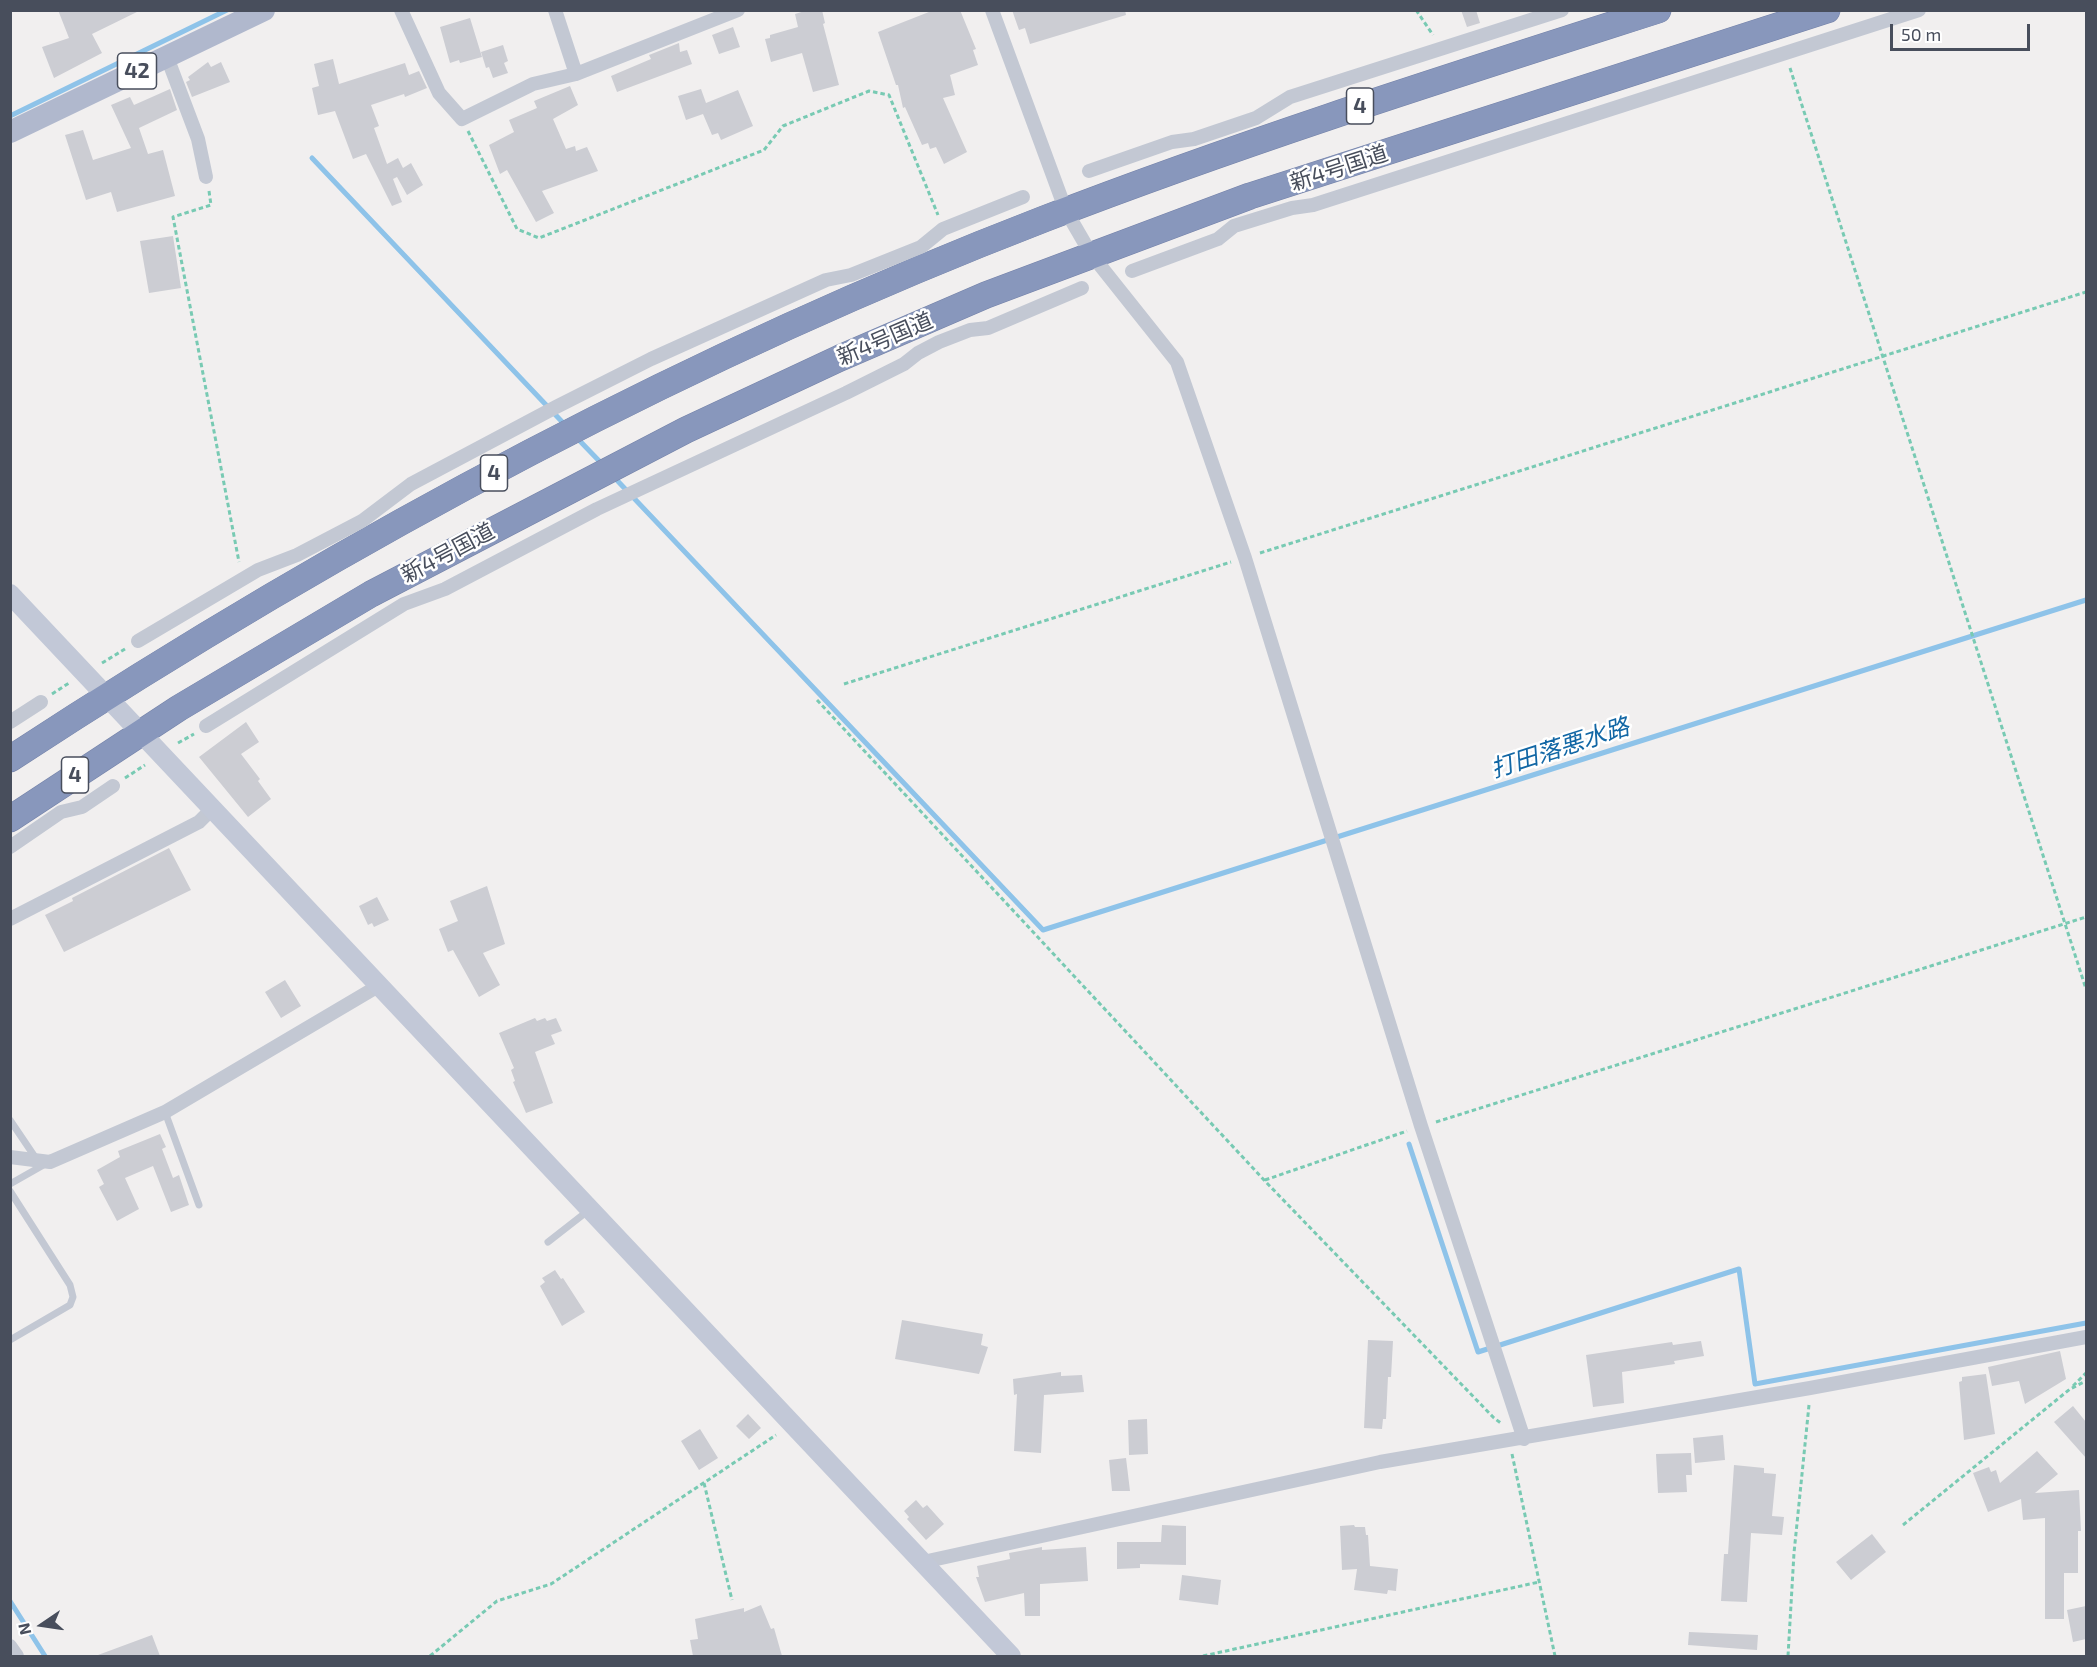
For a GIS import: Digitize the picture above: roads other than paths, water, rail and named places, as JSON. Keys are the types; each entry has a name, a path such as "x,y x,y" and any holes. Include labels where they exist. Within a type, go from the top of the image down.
{"highway":[{"name":"4","path":"10,759 334,547 702,369 895,269 1066,211 1228,140 1409,89 1658,10"},
{"name":"新4号国道","path":"23,820 140,733 371,594 686,430 934,331 1091,255 1254,207 1827,10"}],"main road":[{"name":"42","path":"10,132 264,10"}],"street":[{"path":"401,10 439,93 462,119 533,84 576,74 738,10"},
{"path":"555,10 576,74"},
{"path":"992,10 1066,211 1091,255 1177,362 1245,558 1421,1126 1524,1438"},
{"path":"1089,171 1172,142 1194,139 1228,140 1256,118 1290,97 1563,10"},
{"path":"1132,271 1218,239 1254,207 1292,208 1313,205 1919,10"},
{"path":"167,57 198,139 206,177"},
{"path":"895,269 944,229 1023,197"},
{"path":"206,726 404,603 445,590 597,509 904,364 918,352 934,331 988,328 1082,288"},
{"path":"138,641 242,579 334,547"},
{"path":"10,594 923,1562 1002,1654"},
{"path":"371,594 382,617"},
{"path":"10,722 41,702"},
{"path":"10,847 23,820 82,807 113,786"},
{"path":"10,919 199,822 212,809"},
{"path":"10,1157 43,1161 165,1112 380,986"},
{"path":"923,1562 1380,1462 1810,1388 2086,1337"}],"lane":[{"path":"165,1112 199,1205"},
{"path":"10,1120 43,1161 10,1184"},
{"path":"10,1191 70,1286 74,1297 70,1305 10,1340"},
{"path":"548,1242 591,1209"}],"waterway":[{"path":"10,116 227,10"},
{"path":"312,158 567,427"},
{"path":"577,438 604,466"},
{"name":"打田落悪水路","path":"612,475 1043,930 2086,600"},
{"path":"1409,1144 1478,1352 1739,1269 1755,1384 2086,1323"},
{"path":"10,1601 45,1656"}]}
